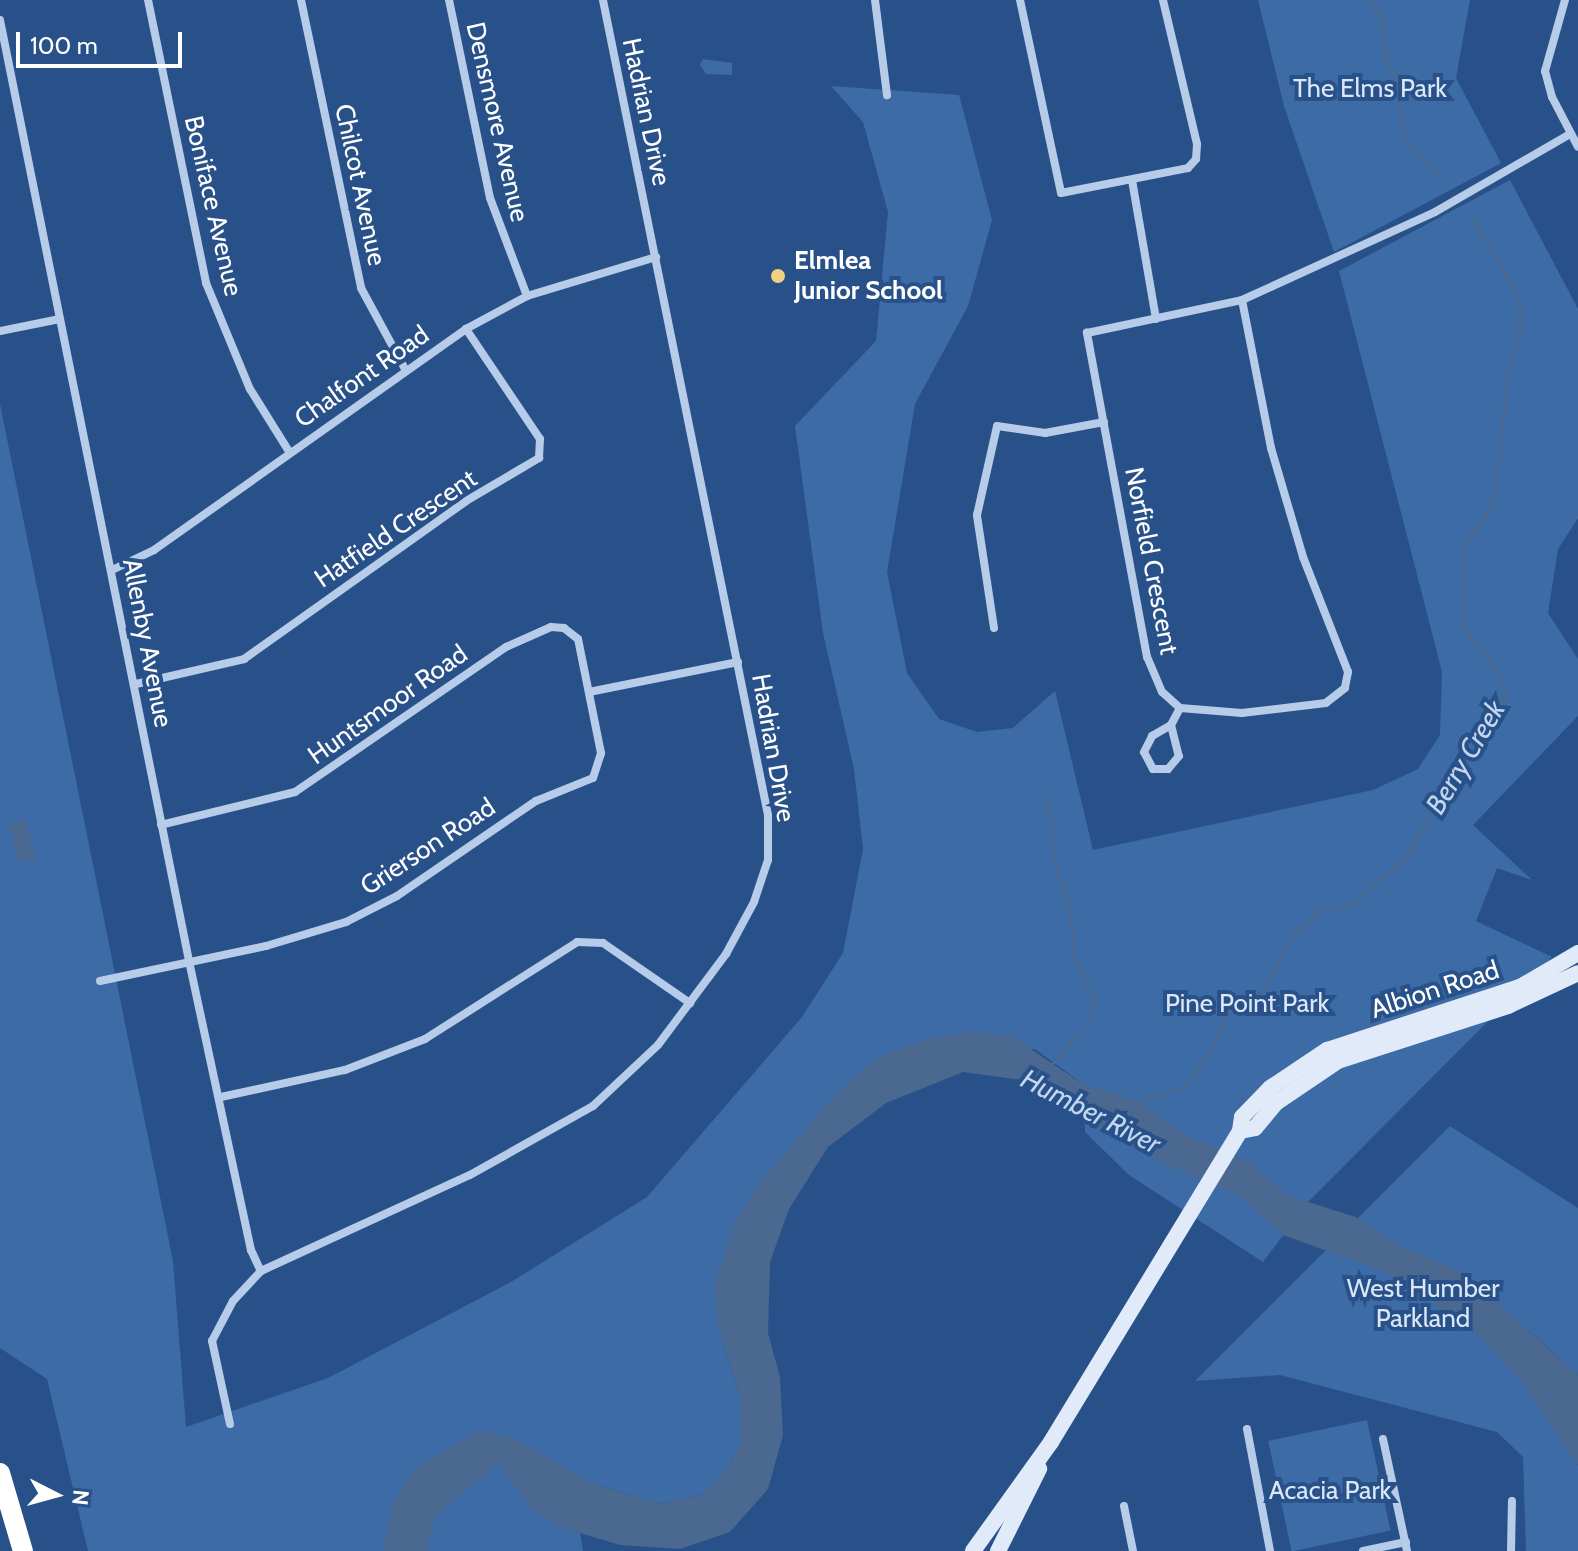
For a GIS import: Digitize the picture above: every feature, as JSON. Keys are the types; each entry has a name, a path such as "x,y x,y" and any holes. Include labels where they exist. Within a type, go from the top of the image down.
{"highway":[{"path":"0,1473 23,1551"}],"main road":[{"name":"Albion Road","path":"973,1551 1051,1442 1240,1131 1242,1117 1270,1088 1327,1050 1509,991 1578,953"},
{"name":"Albion Road","path":"1240,1131 1255,1128 1276,1103 1338,1061 1508,1006 1578,973"},
{"name":"Albion Road","path":"998,1551 1051,1442"}],"street":[{"name":"Boniface Avenue","path":"148,0 206,283 250,389 290,453"},
{"name":"Chilcot Avenue","path":"301,0 361,288 405,369"},
{"name":"Densmore Avenue","path":"449,0 490,198 527,296"},
{"name":"Hadrian Drive","path":"230,1424 212,1341 233,1301 261,1271 557,1130 628,1077 690,1003 733,941 768,860 768,815 603,0"},
{"path":"875,0 887,95"},
{"path":"1020,0 1061,193 1188,168 1196,159 1197,144 1163,0"},
{"path":"1565,0 1545,71 1578,147"},
{"name":"Allenby Avenue","path":"0,20 136,684 189,961 221,1097 251,1250 261,1271"},
{"name":"Norfield Crescent","path":"1180,708 1162,692 1147,657 1087,333 1242,300 1435,212 1570,134"},
{"path":"1132,180 1156,319"},
{"name":"Chalfont Road","path":"112,570 154,550 405,369 466,329 527,296 656,257"},
{"path":"1171,725 1179,756 1168,769 1153,769 1144,752 1152,736 1171,725 1180,708 1242,713 1326,703 1345,688 1348,672 1303,557 1271,448 1242,300"},
{"path":"0,331 60,319"},
{"name":"Hatfield Crescent","path":"136,684 244,659 466,501 539,458 540,439 466,329"},
{"path":"994,628 977,515 997,426 1045,433 1104,422"},
{"name":"Huntsmoor Road","path":"161,825 295,792 506,647 551,627 564,628 578,639 589,692"},
{"path":"589,692 738,662"},
{"name":"Grierson Road","path":"100,981 266,946 346,922 397,896 521,809 593,778 601,753 589,692"},
{"path":"221,1097 345,1070 425,1039 577,942 603,943 690,1003"},
{"path":"1247,1429 1270,1551"},
{"path":"1363,1551 1406,1547 1383,1439"},
{"path":"1511,1551 1512,1501"},
{"path":"1124,1506 1133,1551"}],"green space":[{"name":"The Elms Park","path":"1258,0 1470,0 1456,78 1501,163 1334,252 1284,106"},
{"path":"703,59 732,63 732,75 706,74 700,65"},
{"name":"Pine Point Park","path":"831,86 959,95 992,220 968,306 915,404 887,572 907,673 939,719 977,732 1013,728 1055,691 1093,850 1373,790 1418,769 1440,735 1442,672 1339,271 1510,180 1578,309 1578,518 1558,549 1548,613 1578,659 1578,716 1473,825 1532,880 1497,868 1476,921 1552,957 1308,1202 1263,1262 1129,1175 1085,1132 1084,1085 1035,1049 876,1058 719,1329 740,1397 740,1445 727,1470 701,1495 661,1504 596,1485 571,1471 583,1551 88,1551 47,1379 0,1348 0,404 173,1261 186,1427 328,1378 511,1282 647,1197 802,1017 843,953 863,849 854,769 823,633 795,426 876,341 888,212 863,122"},
{"name":"West Humber Parkland","path":"1450,1126 1578,1208 1578,1375 1529,1331 1524,1383 1578,1465 1578,1551 1526,1551 1523,1457 1497,1432 1280,1375 1195,1381"},
{"name":"Acacia Park","path":"1367,1420 1390,1531 1292,1551 1268,1441"}],"water":[{"path":"25,819 36,859 19,863 9,823"},
{"name":"Humber River","path":"972,1031 1013,1037 1084,1085 1138,1101 1186,1136 1245,1159 1287,1195 1355,1217 1398,1246 1464,1273 1578,1375 1578,1465 1524,1383 1470,1327 1388,1273 1283,1235 1240,1196 1150,1157 1074,1113 1049,1090 1030,1081 963,1072 886,1103 828,1147 789,1209 770,1262 768,1333 780,1377 783,1435 768,1489 730,1532 680,1549 620,1545 560,1527 533,1510 498,1463 436,1515 427,1551 383,1551 392,1505 414,1468 480,1430 517,1440 596,1485 661,1504 701,1495 727,1470 740,1445 740,1397 719,1329 715,1283 734,1226 756,1187 833,1097 876,1058 925,1040"}],"waterway":[{"name":"Berry Creek","path":"1369,0 1381,17 1385,55 1398,84 1403,134 1412,151 1441,177"},
{"name":"Berry Creek","path":"1137,1101 1184,1087 1211,1051 1228,1014 1263,990 1291,937 1320,909 1354,903 1410,852 1479,723 1496,714 1505,695 1498,672 1462,626 1465,542 1492,507 1509,369 1522,318 1511,282 1473,219"},
{"path":"1044,795 1050,811 1052,851 1074,932 1073,957 1096,1004 1091,1021"},
{"name":"Humber River","path":"1051,1065 1083,1029"}],"place":[{"name":"Elmlea Junior School","path":"778,276"}]}
